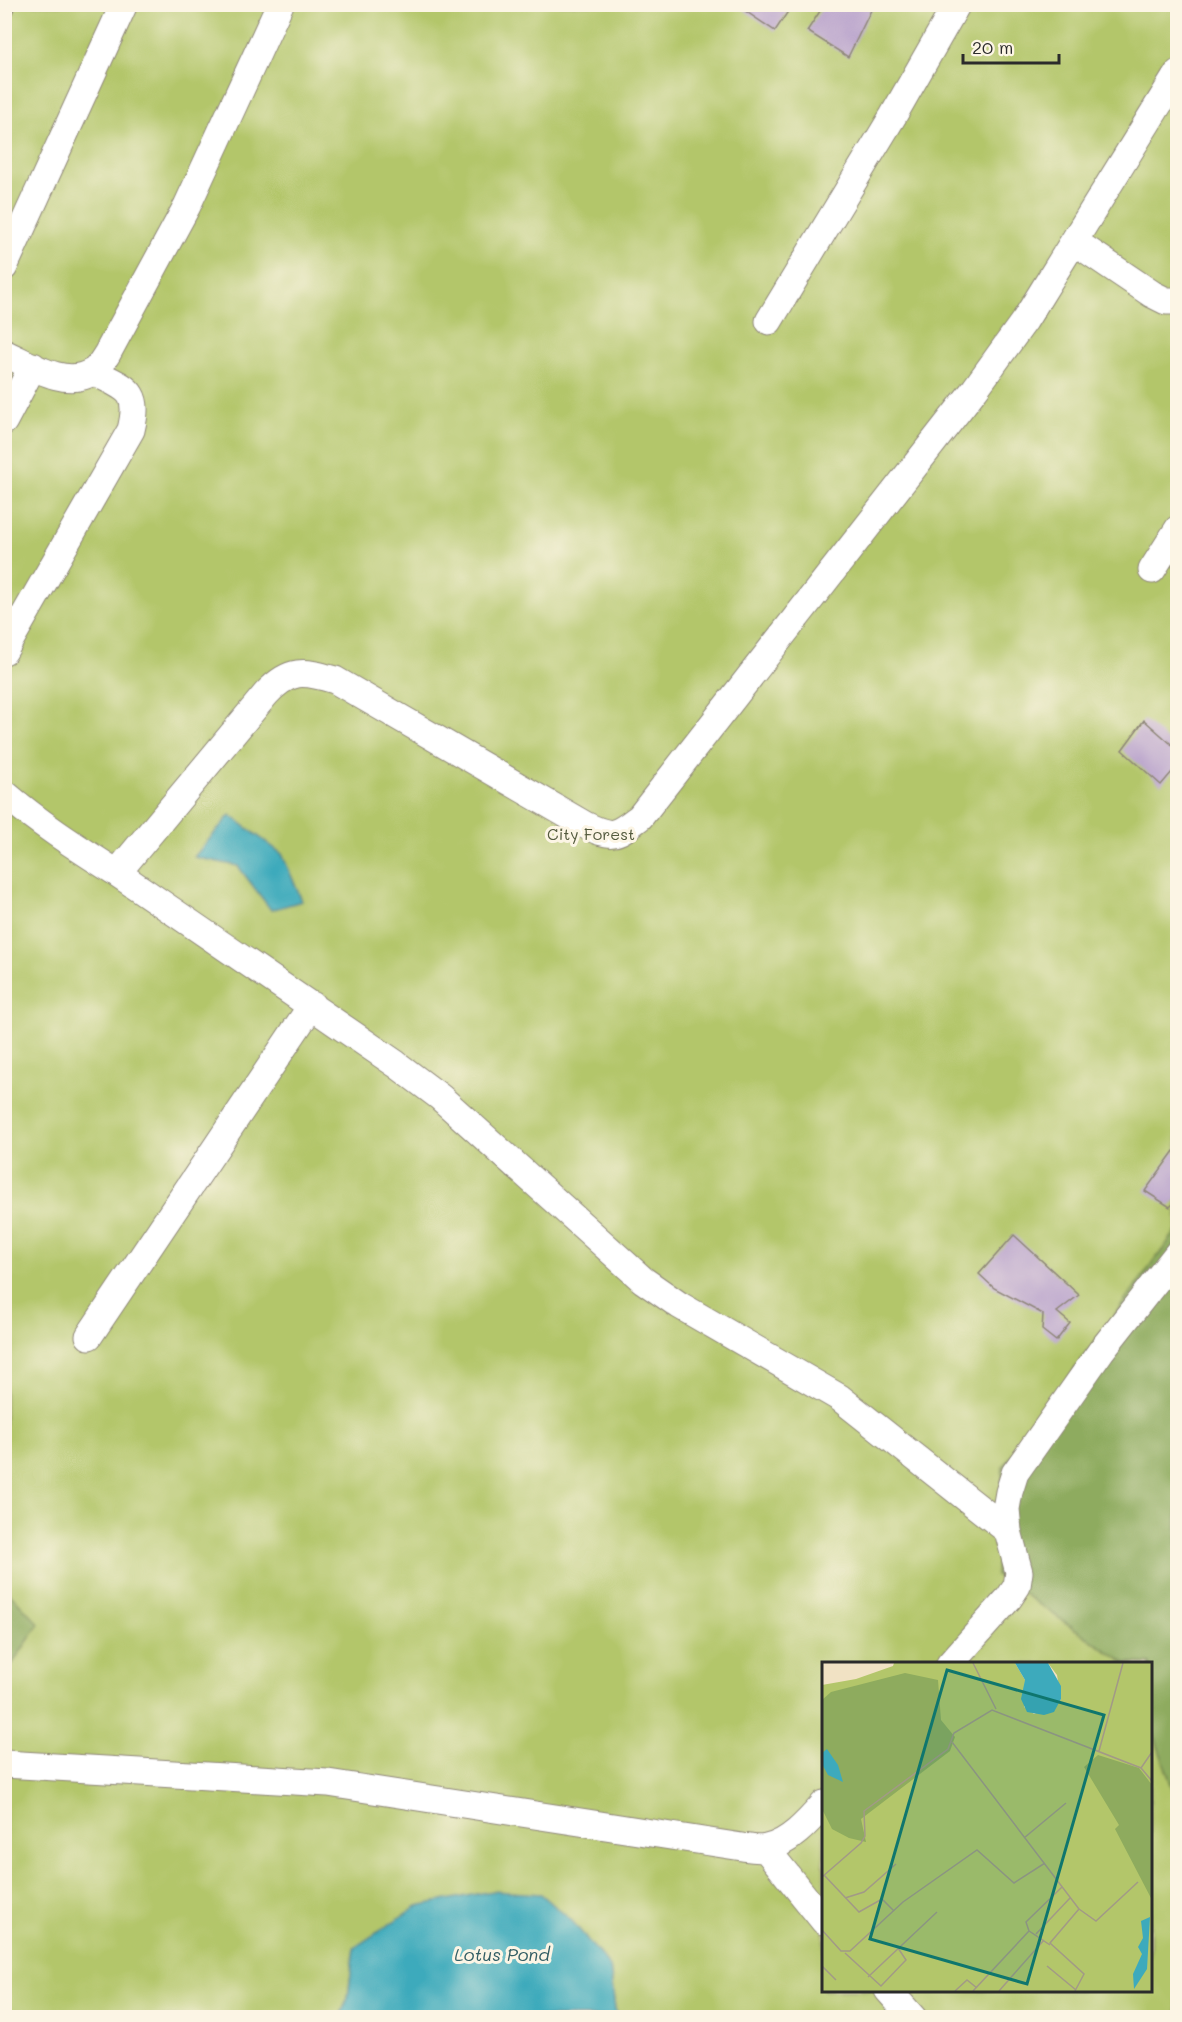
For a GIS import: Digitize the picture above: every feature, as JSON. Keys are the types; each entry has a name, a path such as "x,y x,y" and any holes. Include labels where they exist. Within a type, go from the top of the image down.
{"street":[{"path":"4,267 124,4"},
{"path":"4,353 59,377 77,378 94,372 107,354 187,206 280,4"},
{"path":"769,321 883,134 957,4"},
{"path":"117,873 266,694 278,681 292,675 312,674 335,680 585,825 603,834 619,833 640,817 975,389 1025,320 1178,73"},
{"path":"1075,242 1152,294 1174,303"},
{"path":"4,421 33,366"},
{"path":"4,651 131,430 135,412 134,399 125,389 94,372"},
{"path":"1152,570 1178,529"},
{"path":"4,793 27,813 312,1005 440,1097 643,1280 679,1305 840,1398 1008,1531"},
{"path":"89,1335 312,1005"},
{"path":"952,1662 1017,1586 1019,1572 1008,1531 1006,1509 1015,1473 1101,1351 1178,1254"},
{"path":"4,1764 328,1784 766,1849 787,1839 808,1822 822,1806"},
{"path":"766,1849 822,1919"},
{"path":"890,1992 913,2018"}],"green space":[{"name":"City Forest","path":"5,5 1177,5 1177,2017 616,2017 610,1967 354,1948 348,1998 340,2017 5,2018"},
{"path":"1177,1230 1177,1801 1152,1729 1152,1662 1124,1662 996,1575 1003,1467"},
{"path":"5,1588 39,1624 5,1675"}],"water":[{"path":"230,815 282,854 302,901 271,910 238,866 194,857"},
{"name":"Lotus Pond","path":"492,1891 541,1894 573,1922 610,1967 616,2017 340,2017 348,1998 354,1948 417,1906"}],"building":[{"path":"4,4 16,4 4,32"},
{"path":"735,4 793,4 775,31"},
{"path":"821,4 874,4 848,57 807,31 822,8"},
{"path":"1144,720 1178,750 1178,765 1161,785 1122,750"},
{"path":"1174,1151 1178,1153 1178,1198 1170,1207 1145,1191"},
{"path":"1014,1235 1079,1295 1057,1312 1070,1323 1056,1341 1042,1330 1043,1314 994,1288 979,1274"}]}
